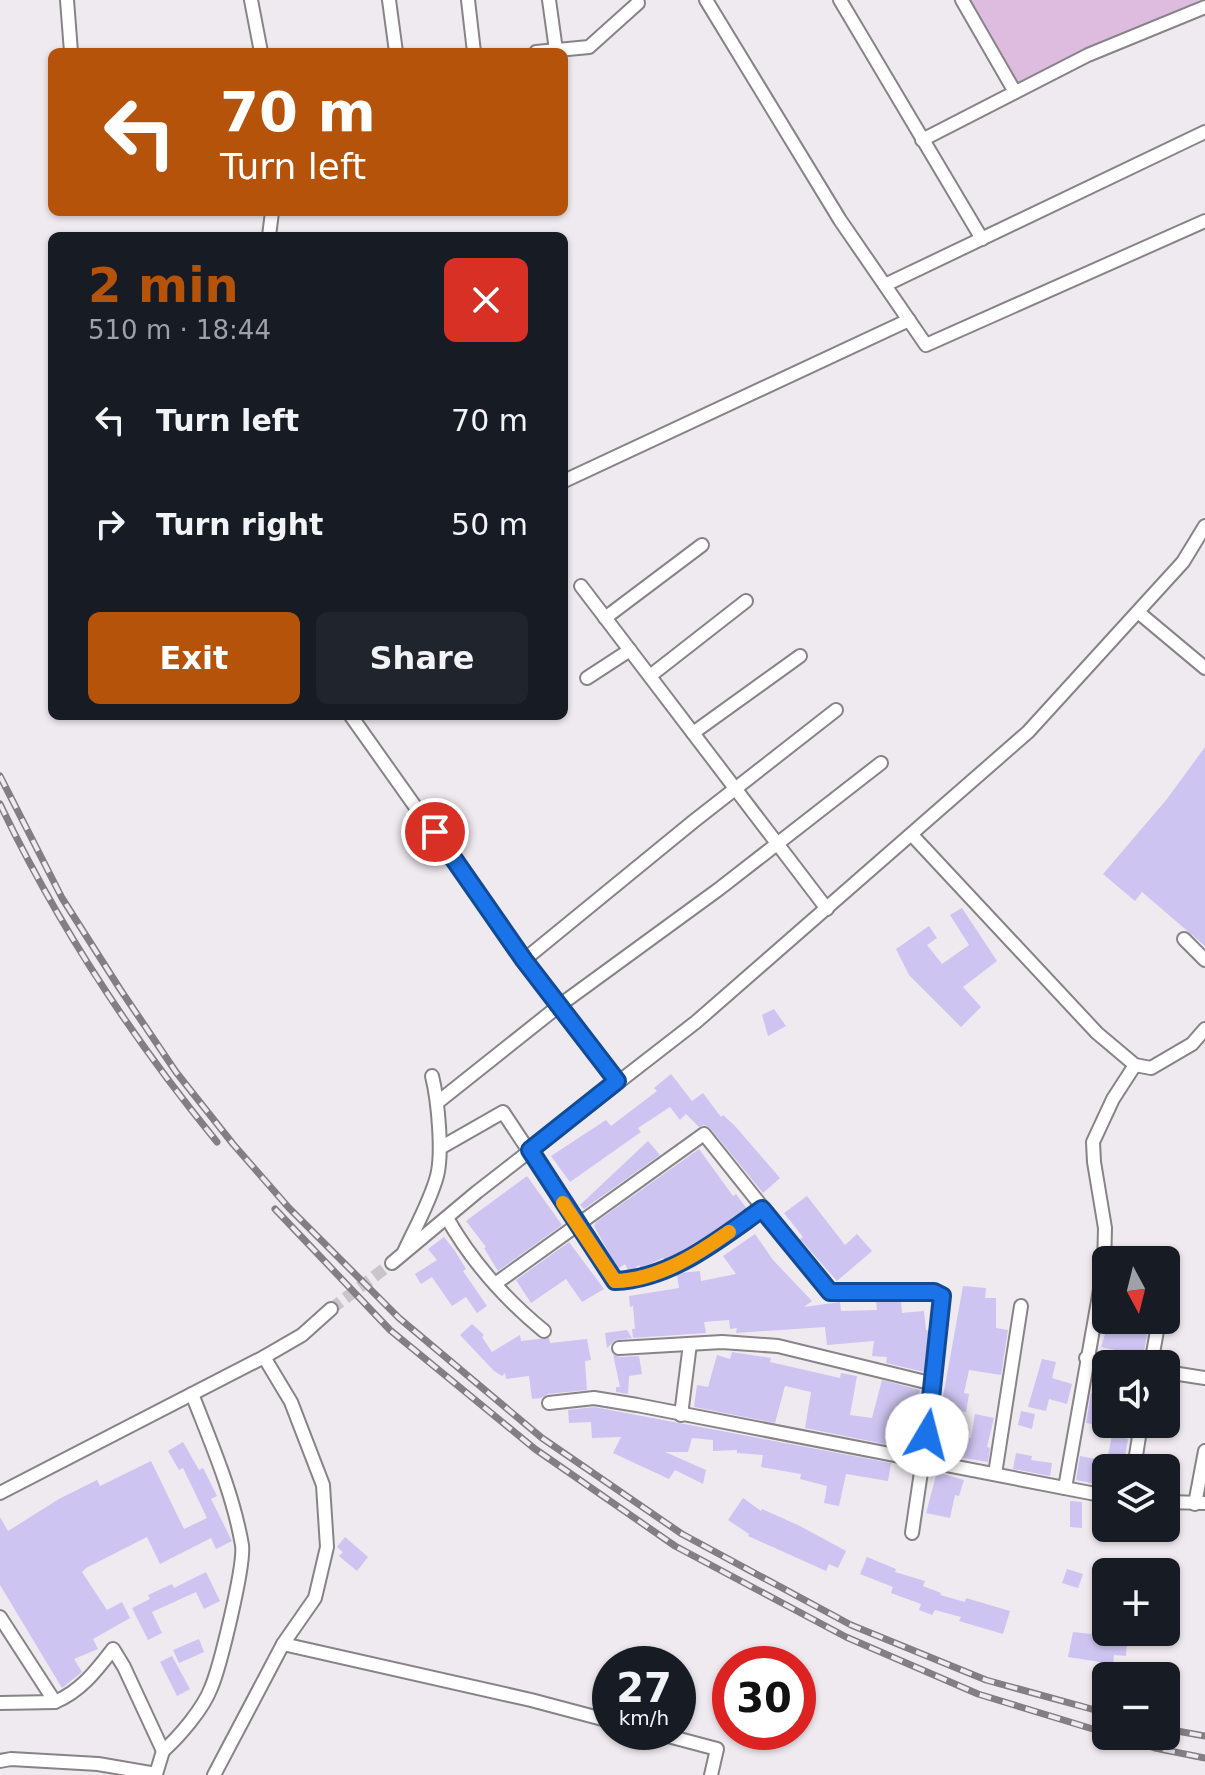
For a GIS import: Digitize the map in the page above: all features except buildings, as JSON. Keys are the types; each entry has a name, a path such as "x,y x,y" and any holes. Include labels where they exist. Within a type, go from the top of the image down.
{"street":[{"path":"67,0 71,48"},
{"path":"251,0 260,48"},
{"path":"389,0 395,48"},
{"path":"468,0 474,48"},
{"path":"549,0 556,48"},
{"path":"706,0 832,207 926,345 1205,221"},
{"path":"840,0 982,239"},
{"path":"962,0 1015,92"},
{"path":"568,49 589,47 638,3"},
{"path":"922,140 1088,55 1205,7"},
{"path":"885,285 1205,132"},
{"path":"568,479 909,320"},
{"path":"392,1263 617,1081 696,1022 1028,732 1183,562 1200,539 1205,526"},
{"path":"605,618 702,545"},
{"path":"581,586 827,909"},
{"path":"650,676 746,601"},
{"path":"1138,612 1205,668"},
{"path":"587,678 630,650"},
{"path":"693,733 800,656"},
{"path":"524,960 836,710"},
{"path":"354,720 524,960 617,1081"},
{"path":"438,1102 560,1005 881,763"},
{"path":"912,835 1097,1033 1135,1065 1151,1068 1192,1044 1205,1029"},
{"path":"1184,939 1205,960"},
{"path":"1065,1488 1104,1267 1105,1246 1093,1142 1113,1099 1135,1065"},
{"path":"403,1255 437,1176 440,1148 438,1102 432,1076"},
{"path":"440,1148 503,1112 615,1281 638,1280 697,1255 762,1209"},
{"path":"495,1284 704,1134 830,1292 934,1292 942,1296 934,1384 912,1533"},
{"path":"447,1218 463,1247 514,1307 544,1331"},
{"path":"995,1474 1021,1306"},
{"path":"0,1493 264,1357 302,1335 331,1309"},
{"path":"619,1348 722,1342 778,1346 934,1384"},
{"path":"681,1415 690,1344"},
{"path":"214,1775 283,1644 315,1598 327,1547 323,1485 291,1402 264,1357"},
{"path":"1086,1358 1092,1359"},
{"path":"1180,1374 1205,1378"},
{"path":"0,1761 98,1764 156,1774 163,1751 176,1739 211,1690 243,1549 229,1490 192,1394"},
{"path":"549,1403 594,1398 1092,1493"},
{"path":"1180,1502 1200,1503 1205,1451"},
{"path":"1,1619 55,1702"},
{"path":"283,1644 592,1716"},
{"path":"0,1703 55,1702 68,1697 88,1681 113,1649 163,1751"},
{"path":"696,1743 717,1749 711,1775"}],"shaded area":[{"path":"967,0 1200,0 1016,84"}],"tunnel":[{"path":"331,1309 392,1263"}],"railway":[{"path":"0,776 62,898 176,1072 289,1208 399,1318 542,1438 682,1534 851,1625 986,1680 1092,1709"},
{"path":"0,804 46,894 98,980 155,1062 217,1142"},
{"path":"275,1209 390,1330 535,1449 675,1546 846,1637 978,1694 1092,1729"},
{"path":"1180,1732 1205,1736"},
{"path":"1165,1750 1205,1758"}],"slow traffic":[{"path":"563,1203 615,1281 638,1280 697,1255 729,1232"}],"route":[{"path":"435,832 524,960 617,1081 530,1150 615,1281 638,1280 697,1255 762,1209 830,1292 934,1292 942,1296 927,1435"}]}
